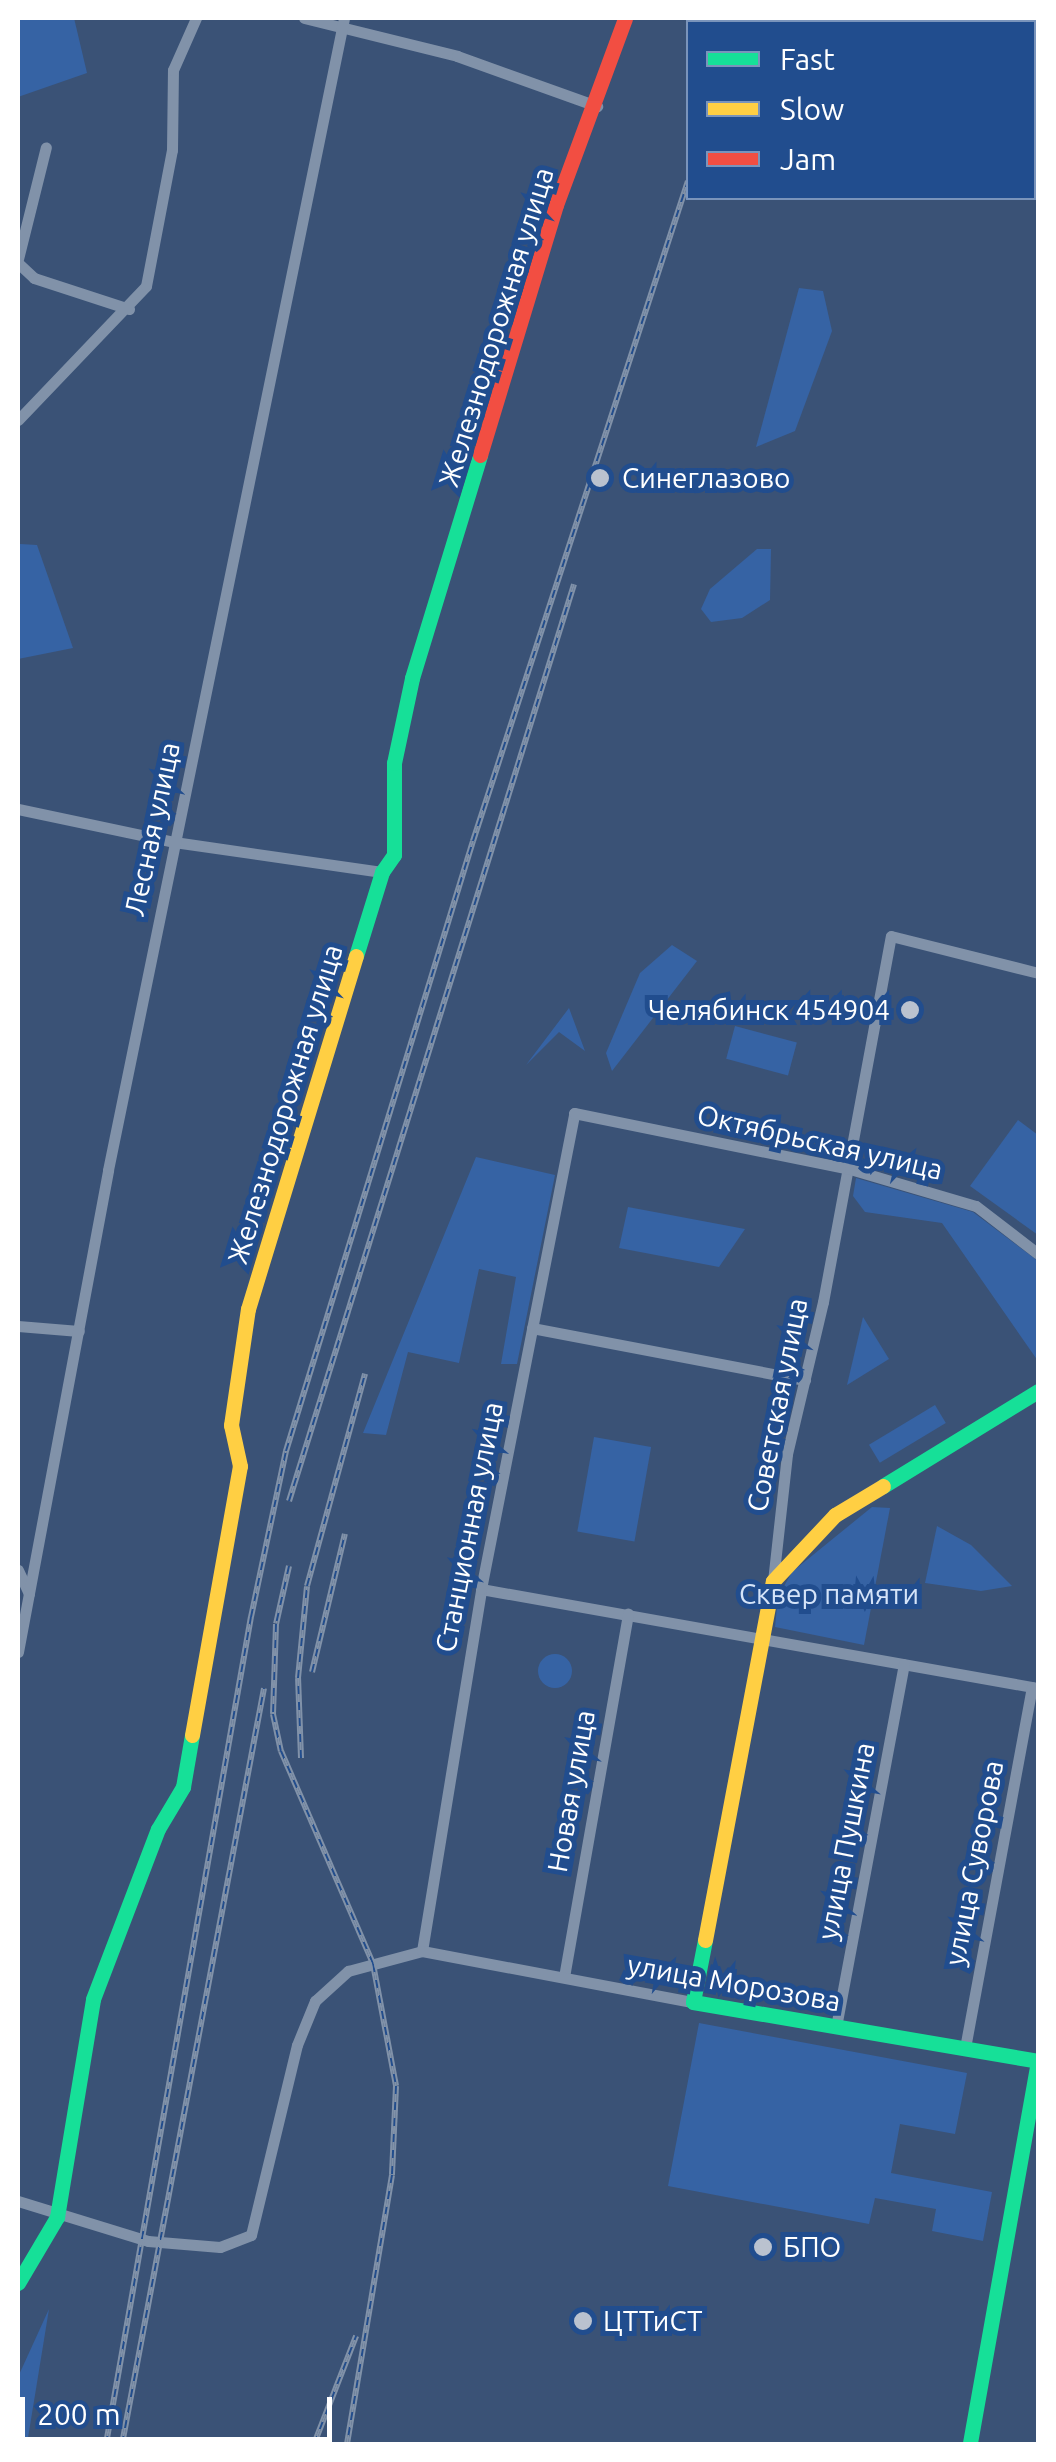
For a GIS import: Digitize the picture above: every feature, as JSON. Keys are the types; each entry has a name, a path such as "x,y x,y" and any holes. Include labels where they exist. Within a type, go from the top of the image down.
{"street":[{"path":"18,420 129,309 146,286 172,150 173,70 196,18"},
{"path":"304,18 343,22 457,56 597,106"},
{"name":"Железнодорожная улица","path":"57,2217 93,1999 158,1829 183,1787 240,1466 230,1424 248,1310 382,872 394,856 394,763 412,678 556,205 597,106 625,18"},
{"name":"Лесная улица","path":"18,1652 174,842 343,22"},
{"path":"46,147 18,261 34,278 129,309"},
{"path":"18,810 174,842 382,872"},
{"name":"Советская улица","path":"693,2002 772,1581 786,1461 850,1170 891,936 1038,973"},
{"name":"Октябрьская улица","path":"574,1113 850,1170 976,1206 1038,1254"},
{"name":"Станционная улица","path":"422,1951 482,1589 574,1113"},
{"path":"18,1326 79,1330"},
{"path":"532,1328 805,1380"},
{"path":"772,1581 835,1515 1038,1391"},
{"path":"18,1570 28,1594"},
{"path":"482,1589 1035,1687"},
{"name":"Новая улица","path":"564,1977 628,1614"},
{"name":"улица Пушкина","path":"836,2026 904,1664"},
{"name":"улица Суворова","path":"964,2048 1035,1687"},
{"path":"18,2201 57,2217 196,2248 251,2234 297,2046 315,2001 348,1971 422,1951"},
{"name":"улица Морозова","path":"422,1951 1038,2061"},
{"path":"970,2444 1038,2061"},
{"path":"18,2283 57,2217"}],"green space":[{"path":"18,18 74,18 87,73 18,97"},
{"path":"799,288 823,291 832,331 795,431 756,447"},
{"path":"20,544 37,545 73,648 18,659"},
{"path":"757,549 771,549 770,600 742,618 711,622 701,609 710,589"},
{"path":"672,945 697,961 612,1071 606,1053 640,973"},
{"path":"569,1008 585,1051 559,1032 526,1065"},
{"path":"735,1026 797,1043 788,1075 726,1059"},
{"path":"1018,1120 1038,1135 1038,1235 970,1186"},
{"path":"476,1157 555,1175 517,1364 501,1364 516,1277 479,1269 459,1363 408,1352 386,1435 363,1433"},
{"path":"856,1178 973,1212 1038,1261 1038,1361 942,1223 865,1212 853,1196"},
{"path":"628,1207 745,1229 719,1267 619,1248"},
{"path":"863,1317 889,1359 847,1385"},
{"path":"935,1405 946,1423 880,1463 869,1445"},
{"path":"594,1437 651,1447 634,1542 577,1532"},
{"name":"Сквер памяти","path":"872,1507 890,1508 864,1645 775,1627 778,1597 792,1572"},
{"path":"937,1526 971,1545 1012,1586 981,1591 925,1583"},
{"path":"555,1654 567,1659 572,1671 567,1683 555,1688 543,1683 538,1671 543,1659"},
{"path":"699,2023 967,2073 955,2134 900,2124 891,2173 992,2192 983,2241 932,2231 936,2209 875,2198 869,2224 668,2186"},
{"path":"49,2309 27,2444 18,2444 18,2377"}],"railway":[{"path":"106,2444 251,1617 286,1451 473,841 686,187"},
{"path":"289,1501 574,584"},
{"path":"301,1758 298,1678 307,1586 365,1374"},
{"path":"312,1672 345,1534"},
{"path":"289,1566 276,1624 273,1714 281,1751 373,1964 396,2086 392,2175 347,2444"},
{"path":"122,2444 264,1688"},
{"path":"314,2444 356,2336"}],"traffic: fast":[{"path":"356,956 382,872 394,855 394,763 412,678 480,455"},
{"path":"883,1486 1038,1391"},
{"path":"18,2283 57,2217 93,1999 158,1829 183,1787 192,1735"},
{"path":"705,1940 693,2002 1038,2061 970,2444"}],"traffic: slow":[{"path":"192,1735 240,1466 231,1425 248,1309 356,956"},
{"path":"705,1940 773,1581 835,1515 883,1486"}],"traffic: jam":[{"path":"480,455 556,205 625,18"}],"place":[{"name":"Синеглазово","path":"600,478"},
{"name":"Челябинск 454904","path":"910,1010"},
{"name":"БПО","path":"763,2247"},
{"name":"ЦТТиСТ","path":"583,2321"}]}
